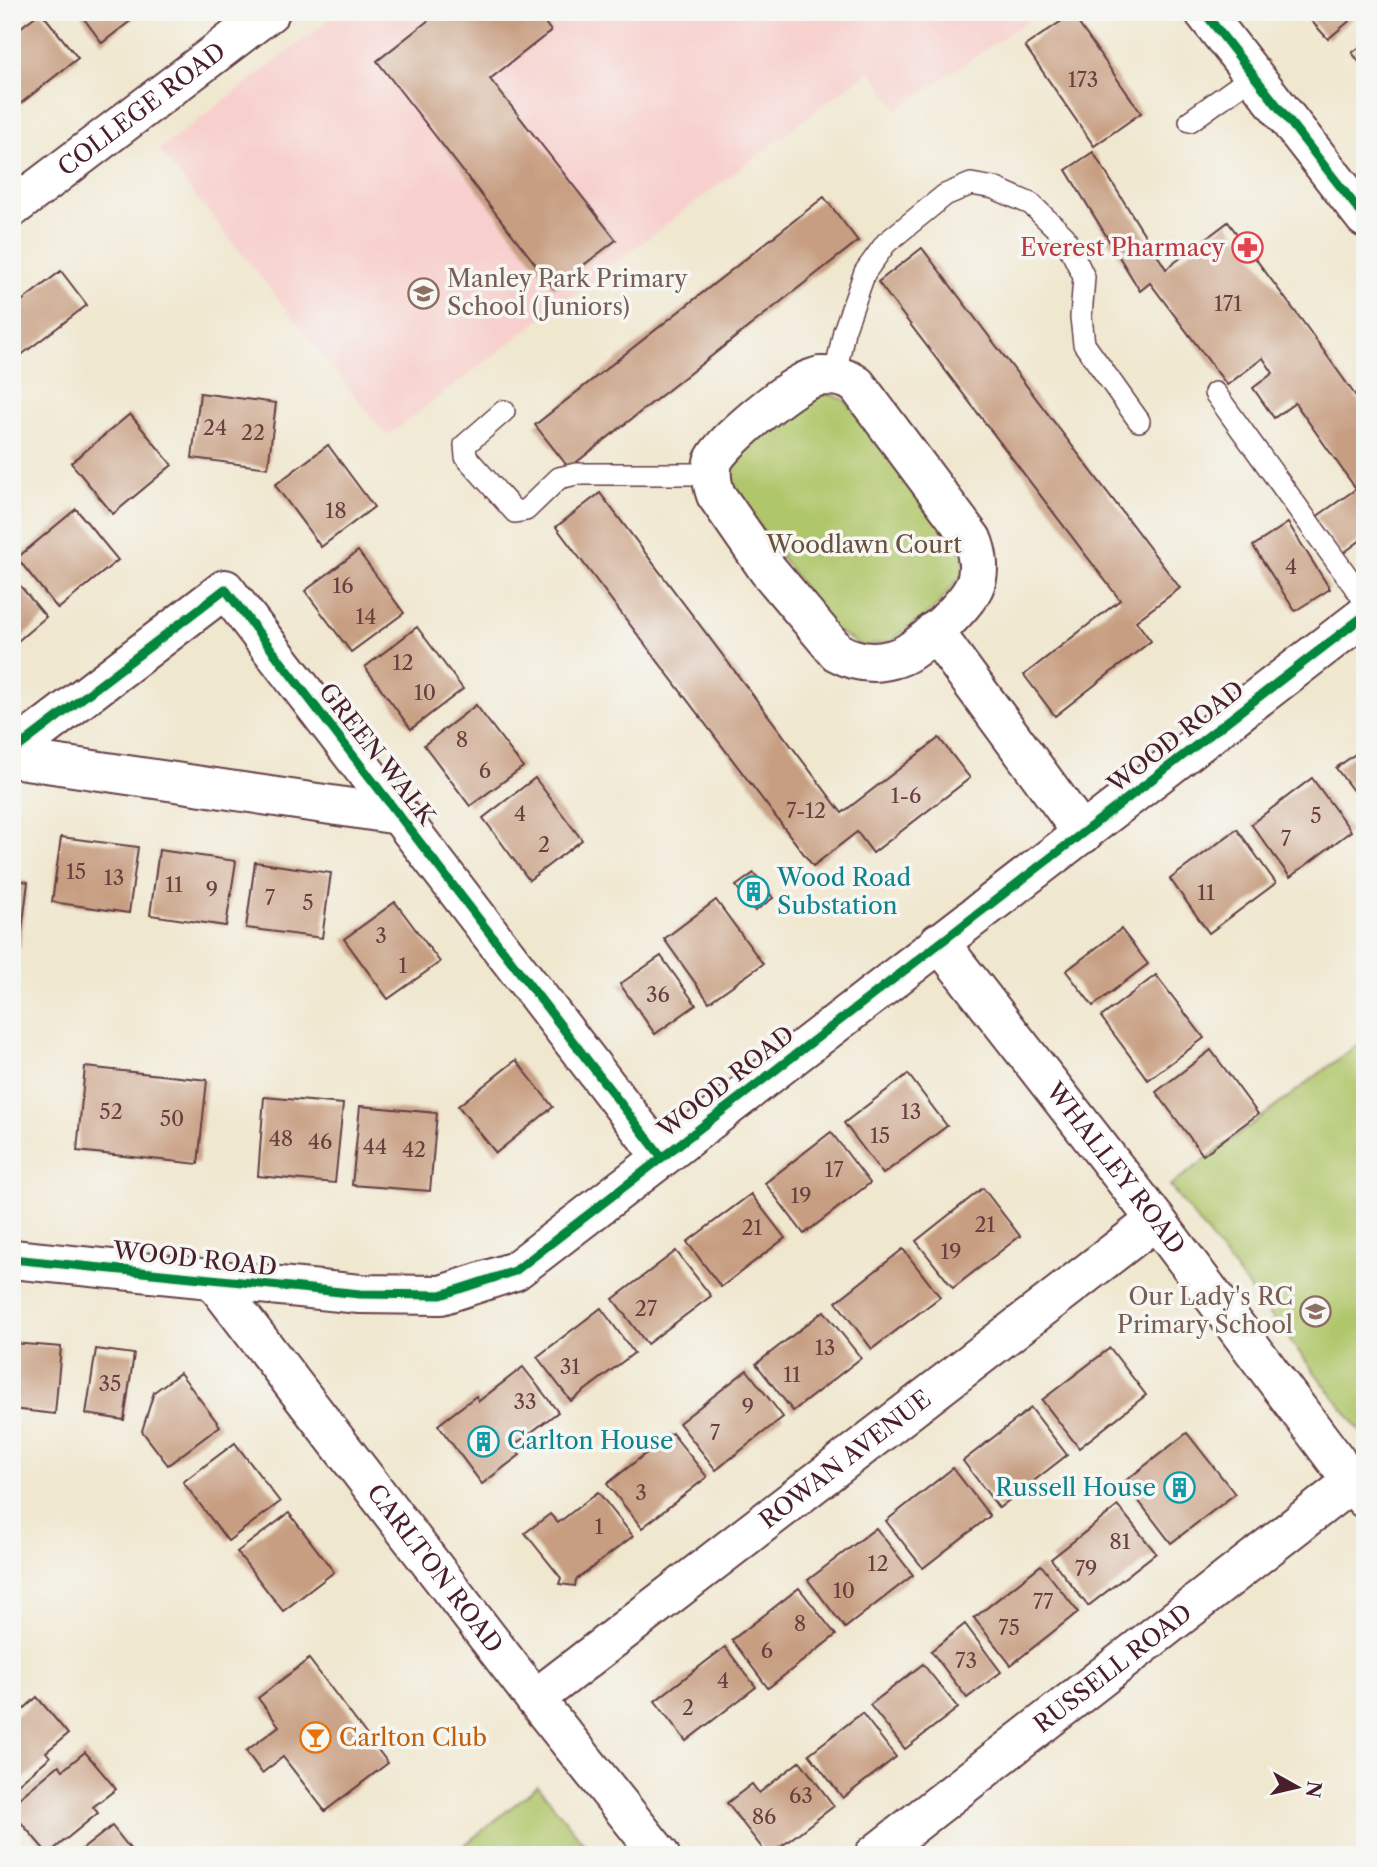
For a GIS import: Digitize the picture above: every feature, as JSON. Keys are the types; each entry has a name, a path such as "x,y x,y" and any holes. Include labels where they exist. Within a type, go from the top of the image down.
{"street":[{"name":"COLLEGE ROAD","path":"12,208 270,12"},
{"path":"1204,12 1365,218"},
{"path":"820,376 848,379 857,385 972,539 976,549 975,585 965,600 908,653 875,662 849,658 837,652 768,570 716,495 711,474 721,449 804,382 820,376"},
{"name":"GREEN WALK","path":"12,752 225,589 661,1156"},
{"name":"WOOD ROAD","path":"12,1259 360,1294 441,1295 515,1270 1365,615"},
{"path":"934,631 1083,834"},
{"name":"GREEN WALK","path":"12,758 399,815"},
{"name":"WHALLEY ROAD","path":"939,942 1156,1220 1358,1490"},
{"name":"ROWAN AVENUE","path":"535,1699 1156,1220"},
{"name":"CARLTON ROAD","path":"213,1280 535,1699 660,1855"},
{"name":"RUSSELL ROAD","path":"874,1855 1358,1490"}],"lane":[{"path":"1190,121 1254,75"},
{"path":"835,376 844,331 865,272 886,243 945,195 971,184 994,188 1031,204 1064,236 1084,277 1081,317 1084,344 1139,421"},
{"path":"1215,393 1365,601"},
{"path":"504,411 465,445 466,457 514,512 526,510 559,478 576,474 711,474"}],"shaded area":[{"name":"Manley Park Primary School (Juniors)","path":"340,12 1040,12 898,109 870,70 387,436 159,150"}],"green space":[{"name":"Woodlawn Court","path":"817,393 845,400 963,551 963,574 934,609 891,641 863,647 833,629 730,485 731,469 748,444"},
{"name":"Our Lady's RC Primary School","path":"1365,1039 1365,1437 1170,1186"},
{"path":"538,1786 593,1855 452,1855"}],"building":[{"path":"41,12 78,58 20,104 12,94 12,34"},
{"path":"79,12 142,12 102,43"},
{"path":"439,12 537,12 551,31 490,79 616,240 554,288 377,61"},
{"path":"1303,12 1360,12 1328,39"},
{"path":"1072,14 1141,113 1094,146 1025,46"},
{"path":"1365,43 1365,69 1352,53"},
{"path":"1093,152 1166,269 1228,222 1365,409 1365,537 1342,554 1316,517 1356,489 1295,403 1274,418 1253,388 1273,373 1263,358 1227,385 1150,283 1140,291 1066,170"},
{"path":"824,197 858,241 569,468 535,425"},
{"path":"922,248 1180,588 1136,621 1151,641 1055,716 1024,675 1120,600 878,282"},
{"path":"61,271 87,305 12,362 12,317 19,313 14,307"},
{"path":"200,393 276,403 268,468 192,458"},
{"path":"130,414 172,465 113,514 71,463"},
{"path":"328,445 374,507 321,547 275,485"},
{"path":"600,493 842,813 939,738 970,778 873,853 857,832 813,866 556,527"},
{"path":"76,509 118,560 58,609 17,558"},
{"path":"1288,523 1330,589 1295,611 1253,546"},
{"path":"358,551 404,613 351,652 305,591"},
{"path":"12,576 46,617 12,646"},
{"path":"417,627 463,689 411,729 365,667"},
{"path":"476,705 523,767 470,806 424,745"},
{"path":"1365,747 1365,807 1336,768"},
{"path":"535,778 582,840 529,880 483,818"},
{"path":"1312,778 1351,831 1290,877 1251,824"},
{"path":"1237,829 1276,883 1209,933 1170,879"},
{"path":"61,837 138,847 129,913 52,902"},
{"path":"159,850 236,861 226,926 150,915"},
{"path":"255,862 331,873 322,938 246,928"},
{"name":"Wood Road Substation","path":"754,873 773,898 755,911 736,886"},
{"path":"12,879 28,882 20,947 12,946"},
{"path":"716,900 763,964 709,1002 664,939"},
{"path":"395,902 440,962 388,999 344,939"},
{"path":"1121,929 1148,964 1093,1006 1066,971"},
{"path":"661,956 696,1005 655,1034 620,984"},
{"path":"1156,975 1204,1038 1148,1080 1101,1017"},
{"path":"1211,1050 1258,1114 1203,1155 1156,1092"},
{"path":"516,1060 553,1107 496,1153 458,1106"},
{"path":"85,1067 207,1080 198,1164 77,1151"},
{"path":"908,1074 947,1126 883,1174 844,1123"},
{"path":"264,1097 343,1104 335,1183 258,1176"},
{"path":"360,1106 437,1113 430,1191 352,1185"},
{"path":"831,1132 870,1183 804,1234 765,1183"},
{"path":"983,1188 1020,1236 953,1288 916,1241"},
{"path":"751,1194 785,1238 721,1287 687,1242"},
{"path":"903,1249 940,1297 872,1349 836,1302"},
{"path":"676,1251 711,1296 647,1344 613,1299"},
{"path":"601,1308 634,1353 571,1401 537,1357"},
{"path":"824,1311 861,1358 793,1411 756,1364"},
{"path":"12,1343 61,1347 55,1414 12,1409"},
{"path":"1110,1348 1146,1395 1079,1448 1042,1400"},
{"path":"96,1349 134,1354 124,1420 86,1414"},
{"name":"Carlton House","path":"523,1367 558,1412 513,1446 520,1455 482,1484 438,1425 476,1396 479,1401"},
{"path":"747,1370 783,1417 716,1470 679,1423"},
{"path":"180,1373 220,1426 168,1465 142,1431 154,1392"},
{"path":"1031,1408 1067,1455 999,1508 963,1461"},
{"path":"672,1433 707,1477 642,1528 607,1484"},
{"name":"Russell House","path":"1187,1433 1235,1494 1171,1543 1124,1482"},
{"path":"235,1443 280,1502 228,1541 183,1482"},
{"path":"953,1468 990,1516 923,1568 886,1521"},
{"path":"598,1492 633,1536 576,1580 575,1586 559,1584 561,1578 525,1533 550,1514 558,1523"},
{"path":"1118,1506 1156,1553 1088,1606 1051,1559"},
{"path":"289,1513 334,1572 283,1611 237,1552"},
{"path":"876,1528 913,1575 845,1628 808,1580"},
{"path":"1041,1565 1078,1612 1011,1665 974,1618"},
{"path":"799,1588 836,1635 768,1688 732,1640"},
{"path":"965,1624 1001,1672 967,1698 931,1651"},
{"path":"725,1647 756,1687 686,1741 655,1701"},
{"name":"Carlton Club","path":"309,1659 388,1763 325,1811 283,1757 262,1773 246,1751 279,1726 258,1698"},
{"path":"923,1664 958,1708 905,1749 870,1705"},
{"path":"37,1697 68,1734 46,1752 50,1757 12,1789 12,1712 16,1716"},
{"path":"862,1713 896,1757 843,1798 809,1754"},
{"path":"85,1752 116,1789 93,1807 98,1813 48,1854 12,1812 12,1804 59,1765 63,1770"},
{"path":"800,1761 834,1806 778,1849 777,1855 761,1854 762,1848 727,1803 752,1784 759,1793"},
{"path":"112,1826 135,1855 75,1855"}],"cycle path":[{"path":"1204,12 1365,218"},
{"path":"12,752 225,589 661,1156"},
{"path":"12,1259 360,1294 441,1295 515,1271 1365,615"}],"place":[{"name":"Everest Pharmacy","path":"1248,248"},
{"name":"Manley Park Primary School (Juniors)","path":"424,293"},
{"name":"Wood Road Substation","path":"754,892"},
{"name":"Our Lady's RC Primary School","path":"1316,1311"},
{"name":"Carlton House","path":"484,1441"},
{"name":"Russell House","path":"1179,1488"},
{"name":"Carlton Club","path":"316,1738"}]}
